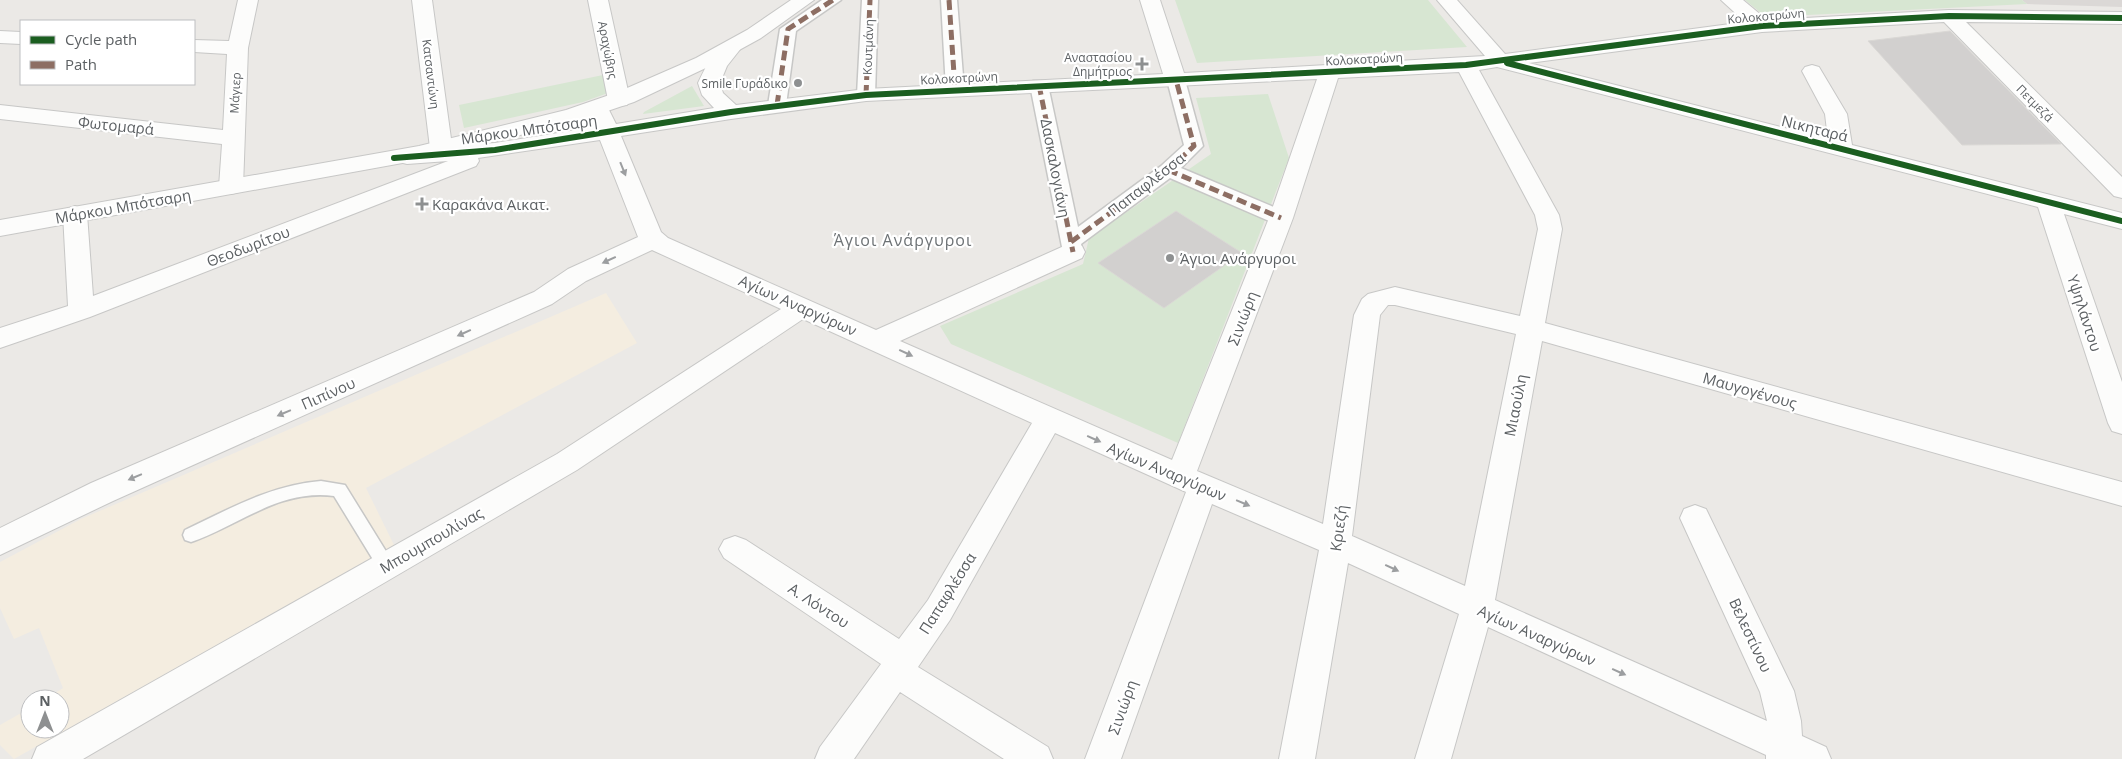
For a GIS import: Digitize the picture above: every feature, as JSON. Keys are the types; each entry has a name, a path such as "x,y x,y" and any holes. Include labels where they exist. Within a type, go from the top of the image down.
{"street":[{"name":"Μάγιερ","path":"231,187 238,48 248,0"},
{"name":"Κατσαντώνη","path":"422,0 441,148"},
{"name":"Αραχώβης","path":"598,0 609,103"},
{"name":"Μάρκου Μπότσαρη","path":"0,228 394,158 441,148 609,103 732,46 804,0"},
{"path":"777,105 788,28 833,0"},
{"name":"Κουτμάνη","path":"866,95 870,0"},
{"path":"949,0 954,89"},
{"name":"Παπαφλέσσα","path":"878,340 1072,247 1168,170 1194,146 1176,80 1150,0"},
{"path":"1447,0 1501,62"},
{"path":"1731,0 1762,26"},
{"name":"Κολοκοτρώνη","path":"607,132 777,105 866,95 954,89 1466,65 1501,62 1762,26 1949,16 2122,18"},
{"name":"Πετμεζά","path":"1949,16 2122,191"},
{"path":"0,37 20,38"},
{"path":"195,46 238,48"},
{"path":"731,112 713,95 709,83 717,65 732,46"},
{"name":"Νικηταρά","path":"1501,62 2122,221"},
{"name":"Μιαούλη","path":"1433,759 1477,608 1550,223 1466,65"},
{"name":"Σινιώρη","path":"1103,759 1192,482 1330,71"},
{"path":"1812,71 1836,114 1841,149"},
{"name":"Δασκαλογιάνη","path":"1039,85 1072,247"},
{"path":"609,103 607,132 653,240"},
{"name":"Φωτομαρά","path":"0,112 233,138"},
{"name":"Μάρκου Μπότσαρη","path":"394,158 495,150 607,132"},
{"name":"Θεοδωρίτου","path":"0,338 81,311 495,150"},
{"path":"1168,170 1281,218"},
{"name":"Υψηλάντου","path":"2048,202 2122,423"},
{"path":"75,214 81,311"},
{"name":"Αγίων Αναργύρων","path":"653,240 878,340 1049,419 1336,543 1794,755"},
{"name":"Πιπίνου","path":"0,542 102,492 543,298 577,275 653,240"},
{"name":"Μαυγογένους","path":"1376,299 1396,296 1530,328 2122,494"},
{"name":"Κριεζή","path":"1297,759 1336,543 1367,315 1370,306 1376,299"},
{"name":"Μπουμπουλίνας","path":"50,759 567,462 803,307"},
{"name":"Παπαφλέσσα","path":"833,759 940,610 1049,419"},
{"name":"Βελεστίνου","path":"1695,518 1777,691 1794,755"},
{"name":"Α. Λόντου","path":"735,549 899,666 1035,759"}],"lane":[{"path":"191,535 283,493 312,487 327,487 339,490 386,566"}],"shaded area":[{"path":"2022,0 2122,0 2122,7 2027,4"},
{"path":"606,293 637,343 366,488 394,545 70,727 70,689 61,689 63,688 39,628 14,639 0,608 0,562 81,519"},
{"path":"20,714 20,739 50,739 14,759 0,745 0,725"}],"green space":[{"path":"1175,0 1428,0 1467,47 1197,63"},
{"path":"1745,0 2022,0 2027,4 1766,17"},
{"path":"603,75 608,93 583,102 464,128 459,105"},
{"path":"692,86 704,106 643,114 644,112"},
{"path":"1268,94 1289,158 1178,443 951,344 940,326 1083,264 1089,238 1211,154 1196,98"}],"building":[{"path":"1950,31 2061,144 1962,145 1868,41"},
{"name":"Άγιοι Ανάργυροι","path":"1176,211 1242,253 1164,308 1098,263"}],"marked path":[{"path":"777,105 788,29 833,0"},
{"path":"866,95 870,0"},
{"path":"949,0 955,89"},
{"path":"1071,242 1168,170 1194,146 1176,80"},
{"path":"1039,85 1073,252"},
{"path":"1168,170 1281,218"}],"cycle path":[{"path":"394,158 495,150 731,112 866,95 1466,65 1762,26 1949,16 2122,18"},
{"path":"1507,63 2122,221"}],"place":[{"name":"Αναστασίου Δημήτριος","path":"1142,64"},
{"name":"Smile Γυράδικο","path":"798,83"},
{"name":"Καρακάνα Αικατ.","path":"422,204"},
{"name":"Άγιοι Ανάργυροι","path":"1170,258"}],"district":[{"name":"Άγιοι Ανάργυροι","path":"903,240"}]}
